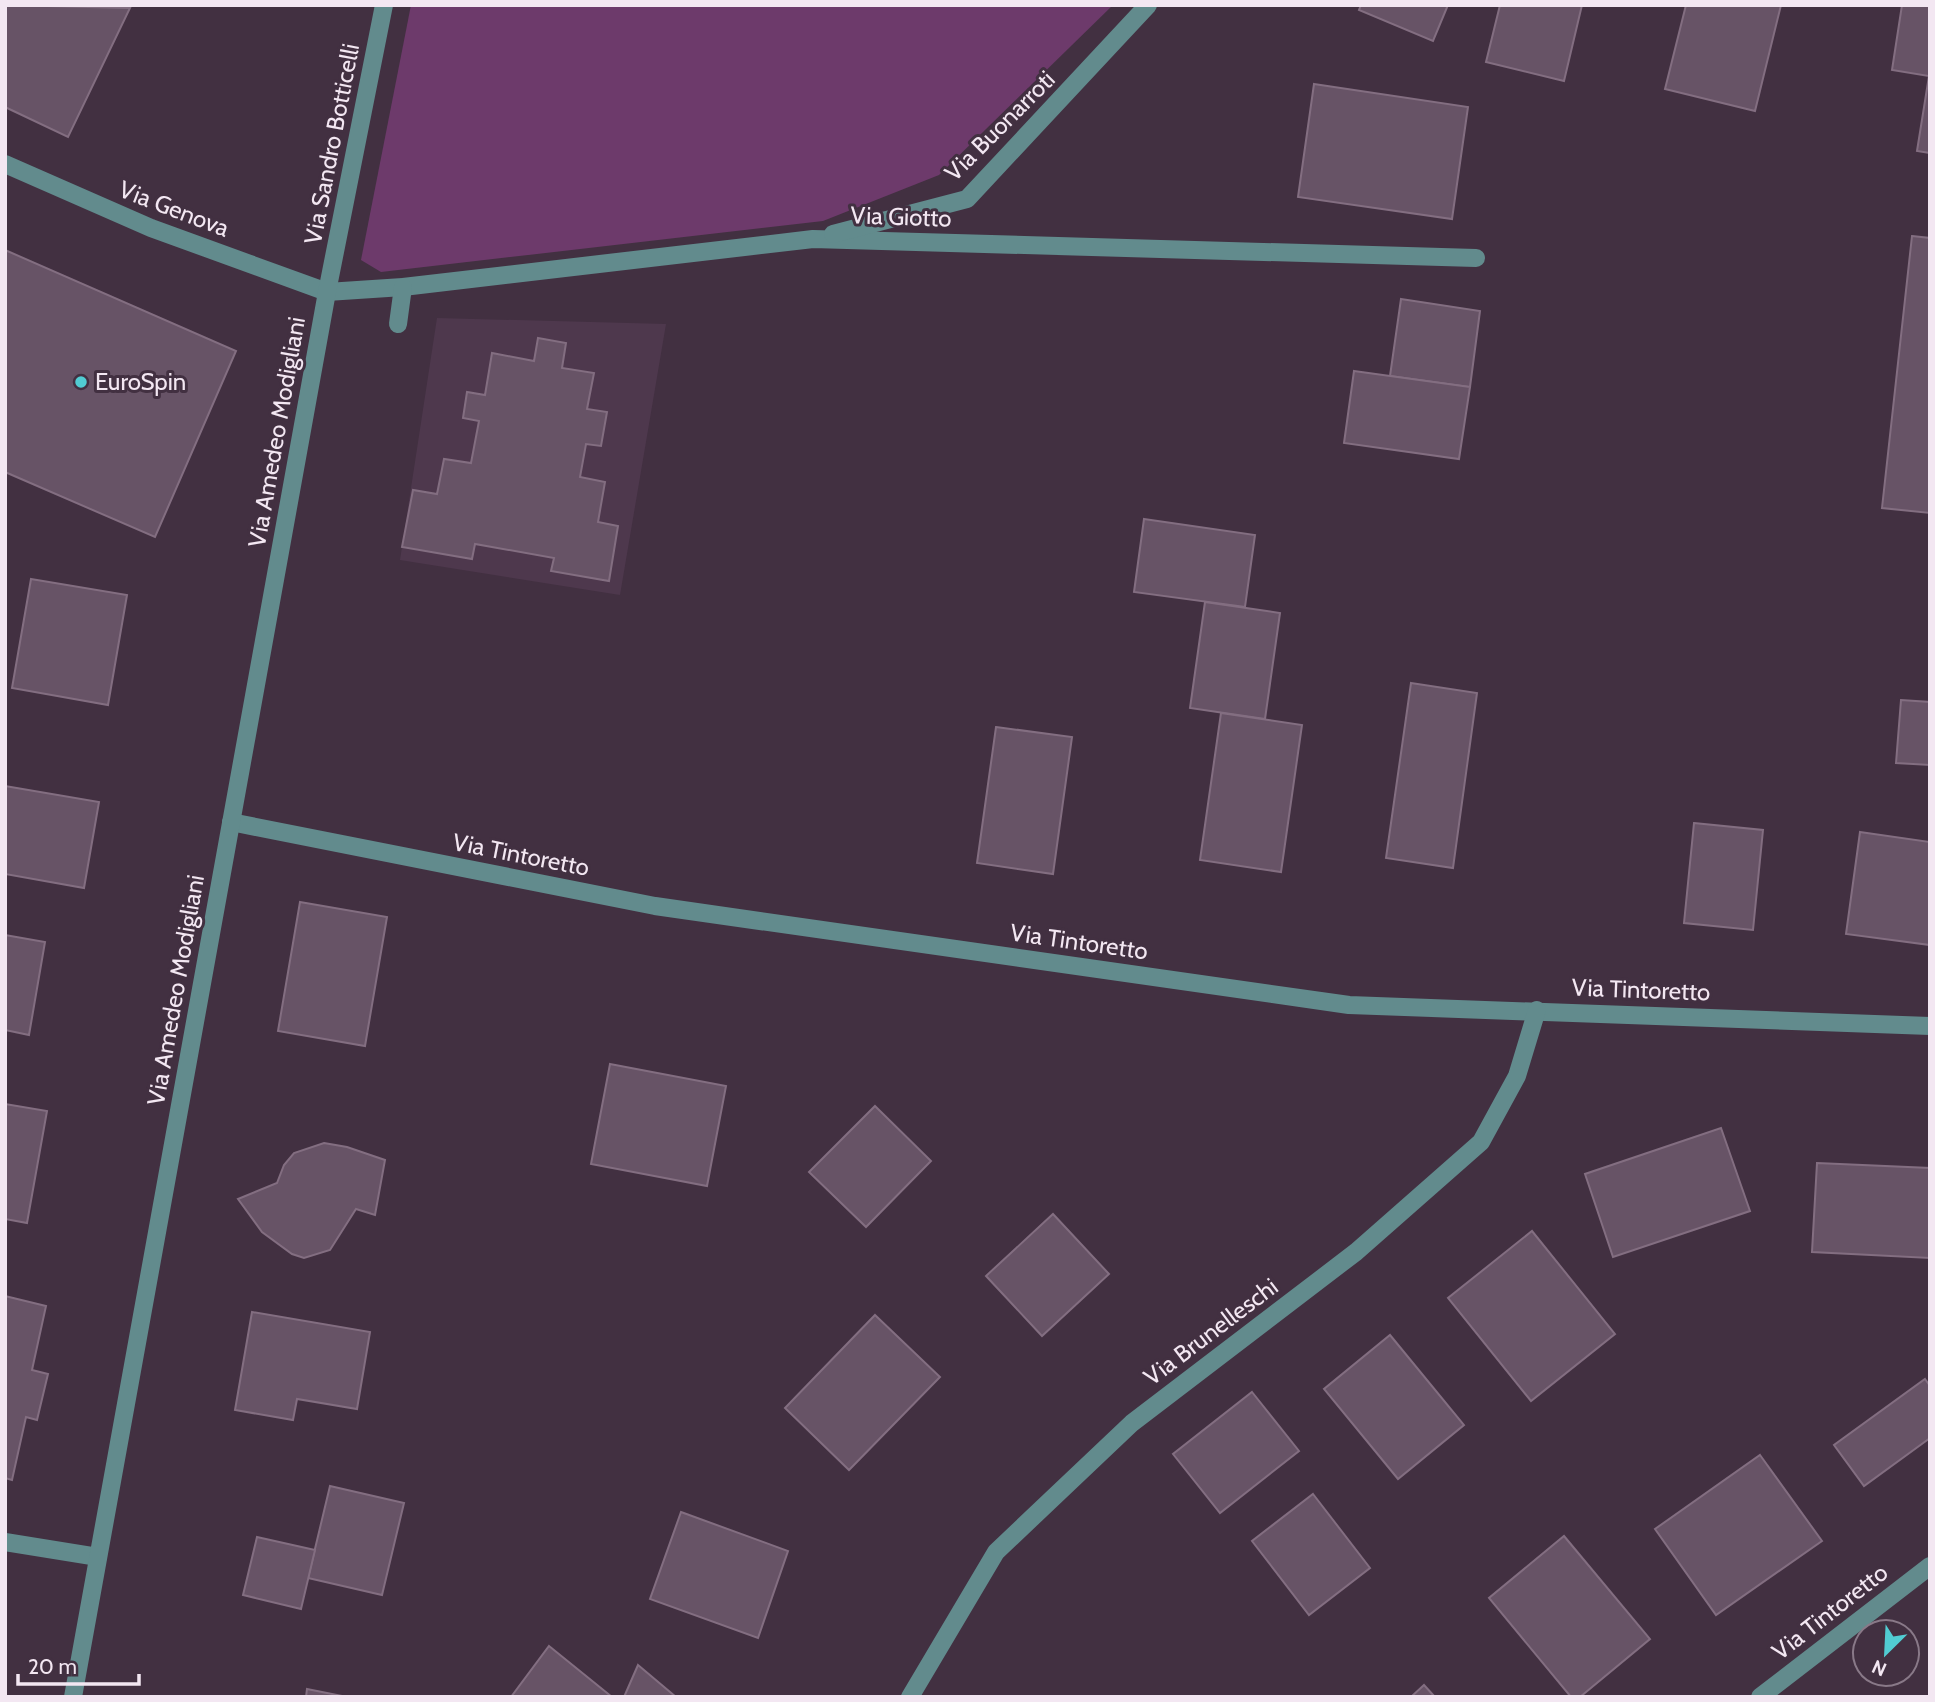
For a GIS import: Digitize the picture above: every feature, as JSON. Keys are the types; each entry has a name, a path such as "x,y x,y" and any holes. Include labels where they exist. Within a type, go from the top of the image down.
{"street":[{"name":"Via Sandro Botticelli","path":"327,292 384,5"},
{"name":"Via Buonarroti","path":"813,239 967,199 1148,5"},
{"name":"Via Genova","path":"5,164 151,228 327,292"},
{"name":"Via Giotto","path":"327,292 403,287 813,239 1476,258"},
{"path":"398,324 403,287"},
{"name":"Via Amedeo Modigliani","path":"73,1697 327,292"},
{"name":"Via Tintoretto","path":"231,822 668,908 1349,1005 1930,1026"},
{"name":"Via Brunelleschi","path":"910,1697 996,1552 1132,1423 1356,1252 1481,1143 1517,1076 1537,1010"},
{"path":"5,1542 98,1556"},
{"name":"Via Tintoretto","path":"1760,1697 1930,1566"}],"shaded area":[{"path":"411,5 1113,5 939,175 823,221 381,272 361,260"},
{"path":"437,318 666,324 620,595 400,560"}],"building":[{"path":"5,5 130,8 68,137 5,107"},
{"path":"1361,5 1448,5 1433,41 1359,10"},
{"path":"1500,5 1582,5 1564,81 1486,62"},
{"path":"1686,5 1781,5 1755,111 1665,89"},
{"path":"1902,5 1930,6 1930,153 1917,151 1929,76 1892,70"},
{"path":"1314,84 1468,107 1452,219 1298,197"},
{"path":"1912,236 1930,238 1930,513 1882,508"},
{"path":"5,250 236,351 155,537 5,472"},
{"path":"1401,299 1480,311 1470,387 1390,376"},
{"path":"538,338 566,343 562,368 594,373 587,409 607,412 601,446 586,444 580,477 605,482 598,522 618,526 609,581 551,571 554,558 475,544 472,559 402,547 413,490 437,494 444,459 471,463 479,421 463,418 467,392 485,395 492,353 534,361"},
{"path":"1354,371 1470,387 1459,459 1344,443"},
{"path":"1144,519 1255,535 1245,607 1134,592"},
{"path":"31,579 127,595 108,705 12,688"},
{"path":"1205,602 1280,613 1265,719 1190,708"},
{"path":"1411,683 1477,693 1453,868 1386,858"},
{"path":"1901,700 1930,702 1930,765 1896,763"},
{"path":"1221,713 1302,725 1281,872 1200,860"},
{"path":"996,727 1072,737 1053,874 977,863"},
{"path":"5,786 99,802 84,888 5,874"},
{"path":"1694,823 1763,830 1753,930 1684,923"},
{"path":"1860,832 1930,842 1930,945 1846,934"},
{"path":"300,902 387,917 365,1046 278,1031"},
{"path":"5,935 45,942 29,1035 5,1030"},
{"path":"610,1064 726,1086 707,1186 591,1164"},
{"path":"5,1104 47,1111 27,1223 5,1219"},
{"path":"875,1106 931,1161 866,1227 809,1172"},
{"path":"1721,1128 1750,1211 1613,1257 1585,1174"},
{"path":"324,1143 347,1147 385,1160 375,1215 356,1209 330,1250 304,1258 292,1254 262,1232 238,1199 277,1183 284,1165 294,1153"},
{"path":"1817,1163 1930,1168 1930,1258 1812,1252"},
{"path":"1053,1214 1109,1274 1042,1336 986,1276"},
{"path":"1532,1231 1615,1334 1531,1401 1448,1298"},
{"path":"5,1296 46,1306 32,1370 48,1374 37,1420 26,1417 12,1480 5,1478"},
{"path":"252,1312 370,1332 357,1409 297,1399 293,1420 235,1410"},
{"path":"875,1315 940,1377 849,1470 785,1408"},
{"path":"1390,1335 1464,1425 1398,1479 1324,1389"},
{"path":"1925,1379 1930,1386 1930,1438 1864,1486 1834,1445"},
{"path":"1252,1392 1299,1451 1220,1513 1173,1454"},
{"path":"1760,1455 1822,1541 1716,1615 1655,1529"},
{"path":"330,1486 404,1503 382,1595 308,1578"},
{"path":"1313,1494 1370,1568 1309,1615 1252,1541"},
{"path":"681,1512 788,1551 758,1638 650,1599"},
{"path":"1564,1536 1650,1639 1580,1697 1571,1697 1489,1598"},
{"path":"257,1537 315,1550 301,1609 243,1595"},
{"path":"549,1646 612,1697 511,1697"},
{"path":"638,1665 676,1697 624,1697"},
{"path":"1424,1685 1435,1697 1411,1697"},
{"path":"307,1689 347,1697 306,1697"}],"place":[{"name":"EuroSpin","path":"81,382"}]}
